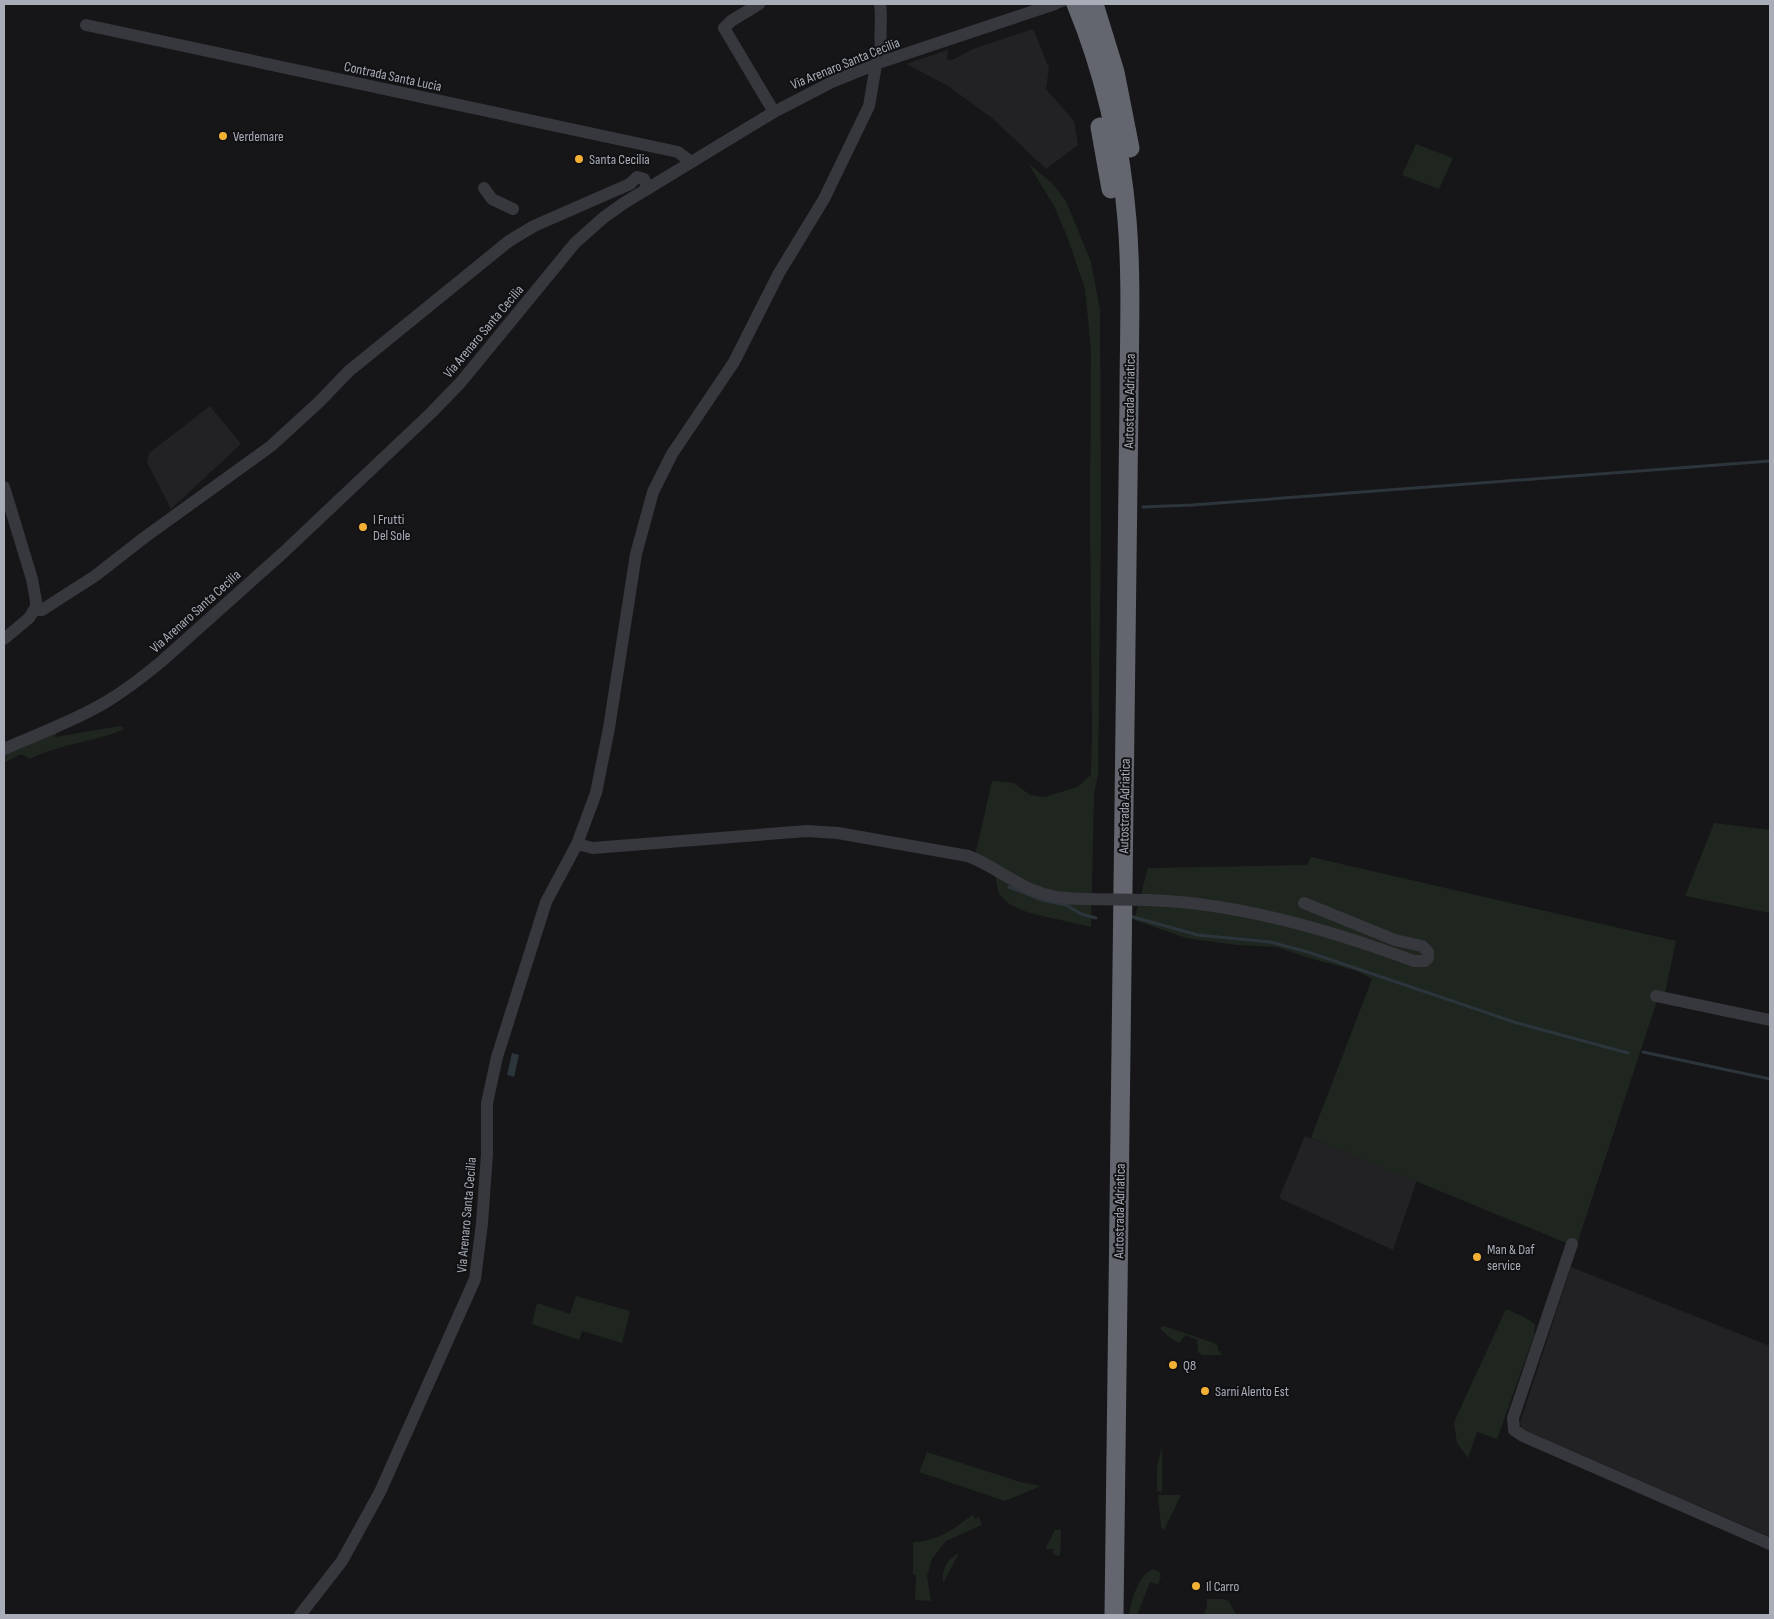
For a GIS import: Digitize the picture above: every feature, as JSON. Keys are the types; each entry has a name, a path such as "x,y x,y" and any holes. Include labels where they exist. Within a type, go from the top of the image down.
{"highway":[{"path":"1094,4 1115,72 1124,113 1132,156 1138,222 1140,255 1136,390 1129,402"},
{"name":"Autostrada Adriatica","path":"1064,5 1102,79 1116,139 1123,182 1129,262 1129,402 1114,1615"},
{"name":"Autostrada Adriatica","path":"1064,5 1084,65 1100,128 1113,204 1117,286 1101,1615"}],"street":[{"path":"759,4 731,21 724,28 774,112"},
{"name":"Via Arenaro Santa Cecilia","path":"300,1615 342,1561 380,1492 475,1279 483,1212 488,1103 497,1057 546,902 577,844 596,793 609,728 636,554 653,492 672,454 734,362 779,273 824,199 869,106 880,63 882,17 880,4"},
{"name":"Via Arenaro Santa Cecilia","path":"4,749 86,713 126,690 162,661 284,552 430,413 467,376 575,243 587,231 624,203 774,112 832,82 880,63 1034,10 1064,5"},
{"name":"Contrada Santa Lucia","path":"86,25 678,152 691,162"},
{"path":"35,610 42,610 95,576 145,537 271,446 350,371 508,241 534,226 630,184 638,177 644,179 648,189"},
{"path":"484,188 492,199 513,209"},
{"path":"4,487 35,594 35,610 24,624 4,639"},
{"path":"577,844 593,848 807,831 838,833 968,856 982,861 1030,889 1071,899 1148,900 1216,906 1304,926 1414,960 1425,961 1428,958 1428,952 1422,946 1395,940 1304,904"},
{"path":"1656,996 1770,1020"},
{"path":"1572,1244 1513,1418 1514,1430 1523,1436 1770,1544"}],"shaded area":[{"path":"1033,29 1049,68 1046,89 1074,121 1078,145 1046,169 992,118 948,86 906,64 948,50 947,60 954,59 973,49"},
{"path":"1416,144 1453,158 1439,189 1402,175"},
{"path":"1028,163 1052,183 1066,201 1091,262 1100,310 1101,531 1098,775 1094,794 1091,927 1029,913 1009,904 999,894 995,876 975,856 992,781 1014,783 1030,795 1045,797 1077,787 1091,775 1091,349 1085,289 1067,236 1054,206"},
{"path":"210,406 241,444 171,509 147,462 149,453"},
{"path":"120,726 125,729 53,750 30,759 21,754 4,763 4,755 57,732 55,737"},
{"path":"1714,823 1770,830 1770,913 1685,896"},
{"path":"1311,857 1676,941 1665,993 1657,1001 1576,1247 1311,1138 1372,979 1357,971 1277,947 1237,945 1186,938 1134,920 1148,868 1307,865"},
{"path":"512,1053 519,1055 514,1077 507,1075"},
{"path":"1305,1136 1417,1180 1393,1250 1279,1198"},
{"path":"1571,1267 1770,1346 1770,1537 1522,1429 1520,1423"},
{"path":"576,1296 630,1311 622,1343 582,1331 579,1340 532,1324 537,1303 570,1314"},
{"path":"1506,1309 1535,1324 1534,1336 1497,1439 1477,1432 1468,1458 1457,1443 1454,1422"},
{"path":"1164,1326 1214,1343 1217,1345 1221,1355 1202,1355 1198,1352 1197,1340 1186,1335 1179,1343 1161,1330 1161,1327"},
{"path":"1162,1447 1162,1492 1157,1491 1157,1466"},
{"path":"927,1452 1020,1482 1041,1486 1005,1501 919,1472"},
{"path":"1158,1495 1181,1495 1164,1530 1161,1527"},
{"path":"973,1514 975,1519 979,1517 982,1525 946,1541 932,1559 927,1576 931,1601 915,1600 916,1575 913,1574 913,1542 938,1537 953,1529"},
{"path":"1055,1530 1061,1530 1060,1555 1057,1556 1052,1553 1054,1549 1045,1549"},
{"path":"957,1554 943,1583 943,1574 946,1566 950,1559"},
{"path":"1153,1569 1159,1572 1161,1576 1158,1585 1150,1582 1137,1615 1129,1615 1131,1603 1139,1582"},
{"path":"1207,1599 1223,1599 1229,1601 1236,1615 1205,1615"}],"waterway":[{"path":"1143,507 1192,505 1770,461"},
{"path":"1009,887 1042,900 1066,905 1081,914 1096,918"},
{"path":"1133,917 1198,935 1270,942 1308,952 1517,1023 1628,1053"},
{"path":"1643,1052 1770,1079"}],"place":[{"name":"Verdemare","path":"223,136"},
{"name":"Santa Cecilia","path":"579,159"},
{"name":"I Frutti Del Sole","path":"363,527"},
{"name":"Man & Daf service","path":"1477,1257"},
{"name":"Q8","path":"1173,1365"},
{"name":"Sarni Alento Est","path":"1205,1391"},
{"name":"Il Carro","path":"1196,1586"}]}
